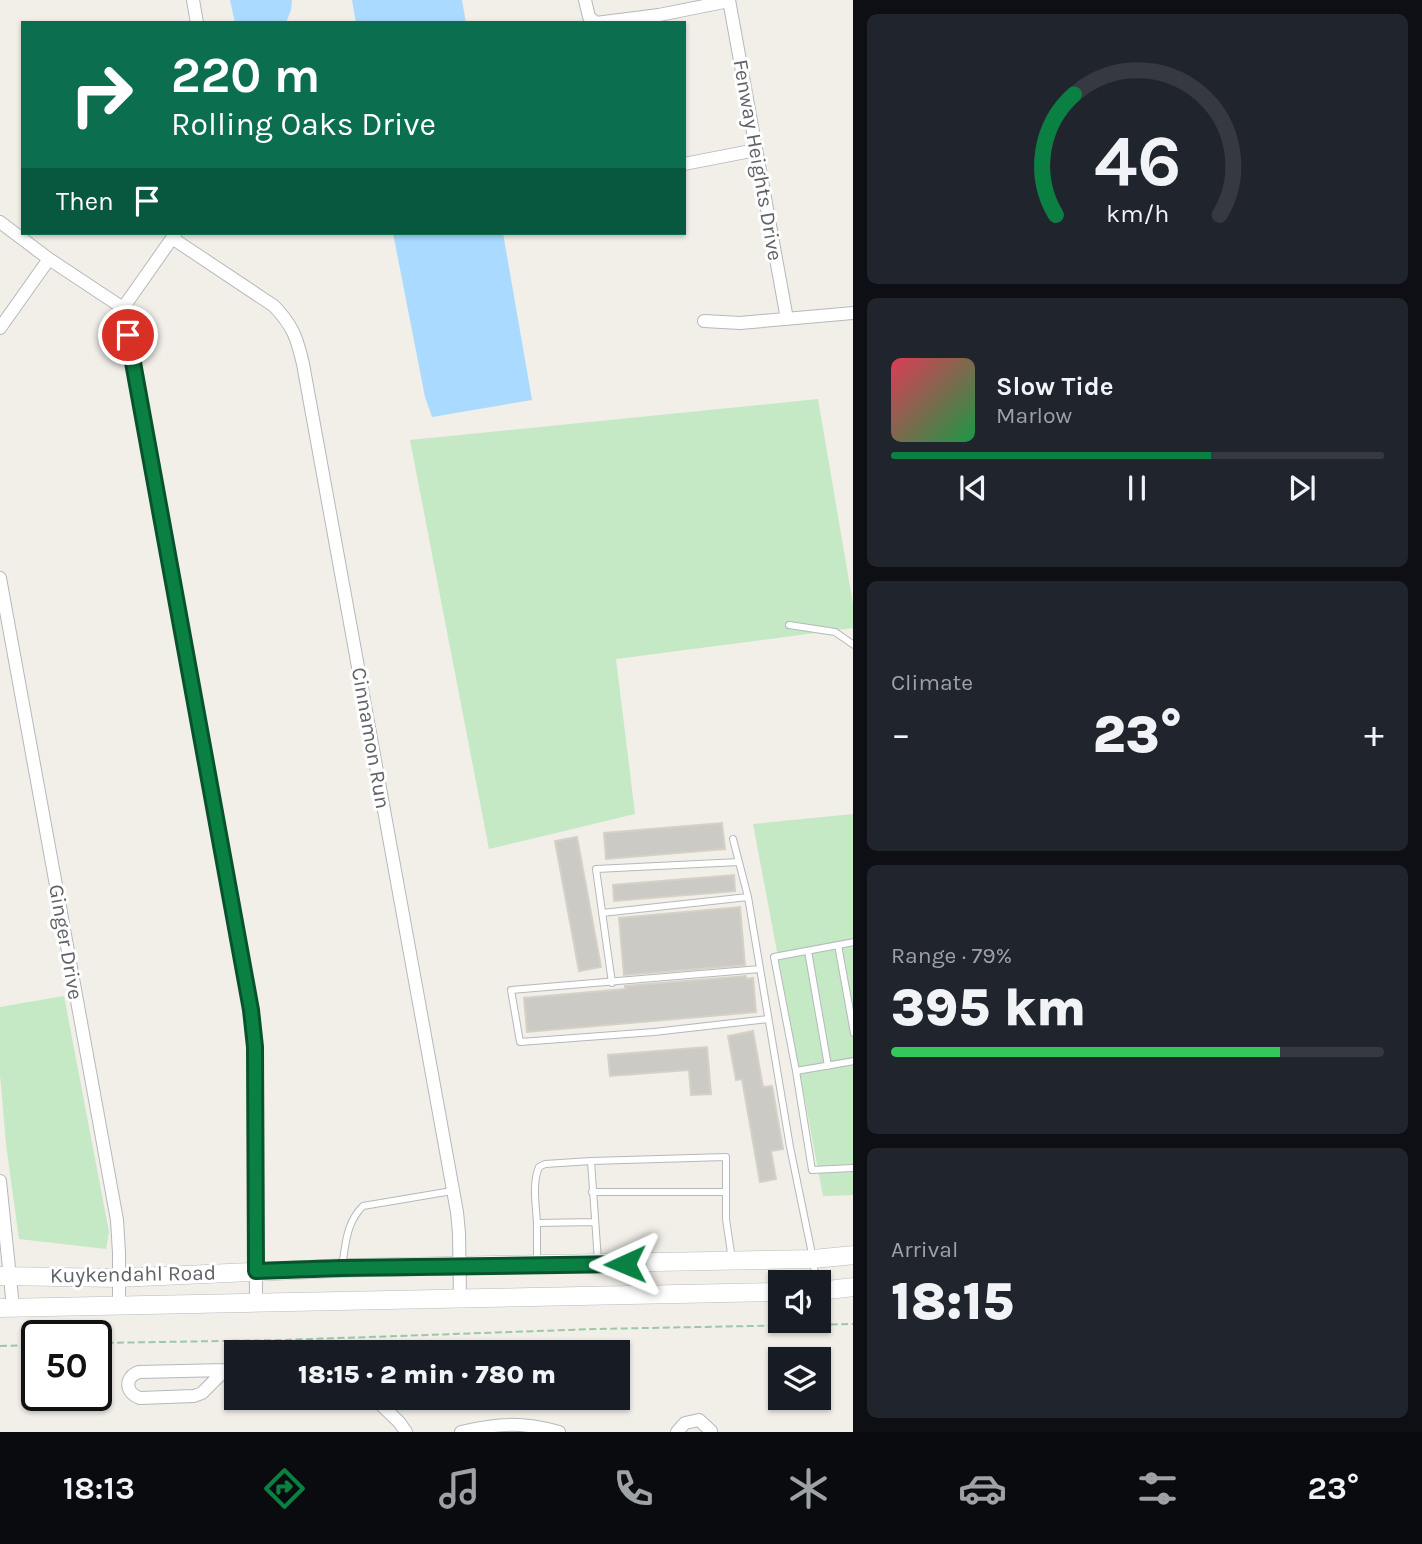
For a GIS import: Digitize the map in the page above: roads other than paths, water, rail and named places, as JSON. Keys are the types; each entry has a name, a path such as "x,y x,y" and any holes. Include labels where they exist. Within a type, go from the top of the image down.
{"main road":[{"name":"Kuykendahl Road","path":"5,1276 118,1278 342,1268 732,1262 853,1255"},
{"path":"831,1290 853,1287"},
{"name":"Kuykendahl Road","path":"6,1308 768,1292"}],"street":[{"path":"193,0 197,21"},
{"path":"585,0 589,17 594,21"},
{"path":"612,21 729,1"},
{"name":"Fenway Heights Drive","path":"729,1 787,319"},
{"path":"686,164 757,150"},
{"path":"0,222 123,308"},
{"path":"174,235 123,308 251,1010 255,1047 256,1302"},
{"name":"Cinnamon Run","path":"174,235 274,306 287,320 297,339 452,1191 459,1233 460,1298"},
{"path":"0,328 50,259"},
{"path":"704,321 740,323 853,313"},
{"name":"Ginger Drive","path":"0,578 117,1220 119,1307"},
{"path":"0,1181 6,1308"},
{"path":"231,1370 202,1393 194,1396 139,1398 129,1392 127,1385 129,1378 139,1372 231,1370"},
{"path":"386,1410 407,1432"},
{"path":"677,1432 685,1423 699,1420 711,1432"},
{"path":"461,1432 514,1424 559,1432"}],"lane":[{"path":"789,625 835,632 853,645"},
{"path":"733,839 748,897 814,1270"},
{"path":"612,983 596,869 738,862"},
{"path":"602,913 748,897"},
{"path":"853,942 774,957 812,1170 853,1168"},
{"path":"838,945 853,1033"},
{"path":"808,951 828,1066"},
{"path":"760,969 511,990 520,1042 654,1032 768,1019"},
{"path":"796,1071 853,1061"},
{"path":"537,1265 535,1185 539,1167 545,1164 591,1161 726,1157 726,1219 732,1262"},
{"path":"591,1161 598,1264"},
{"path":"342,1268 349,1227 353,1216 363,1206 452,1191"},
{"path":"592,1192 726,1192"},
{"path":"537,1223 594,1222"}],"water":[{"path":"230,0 292,0 287,21 235,21"},
{"path":"352,0 462,0 466,21 356,21"},
{"path":"393,235 503,235 532,400 432,417 425,397"}]}
